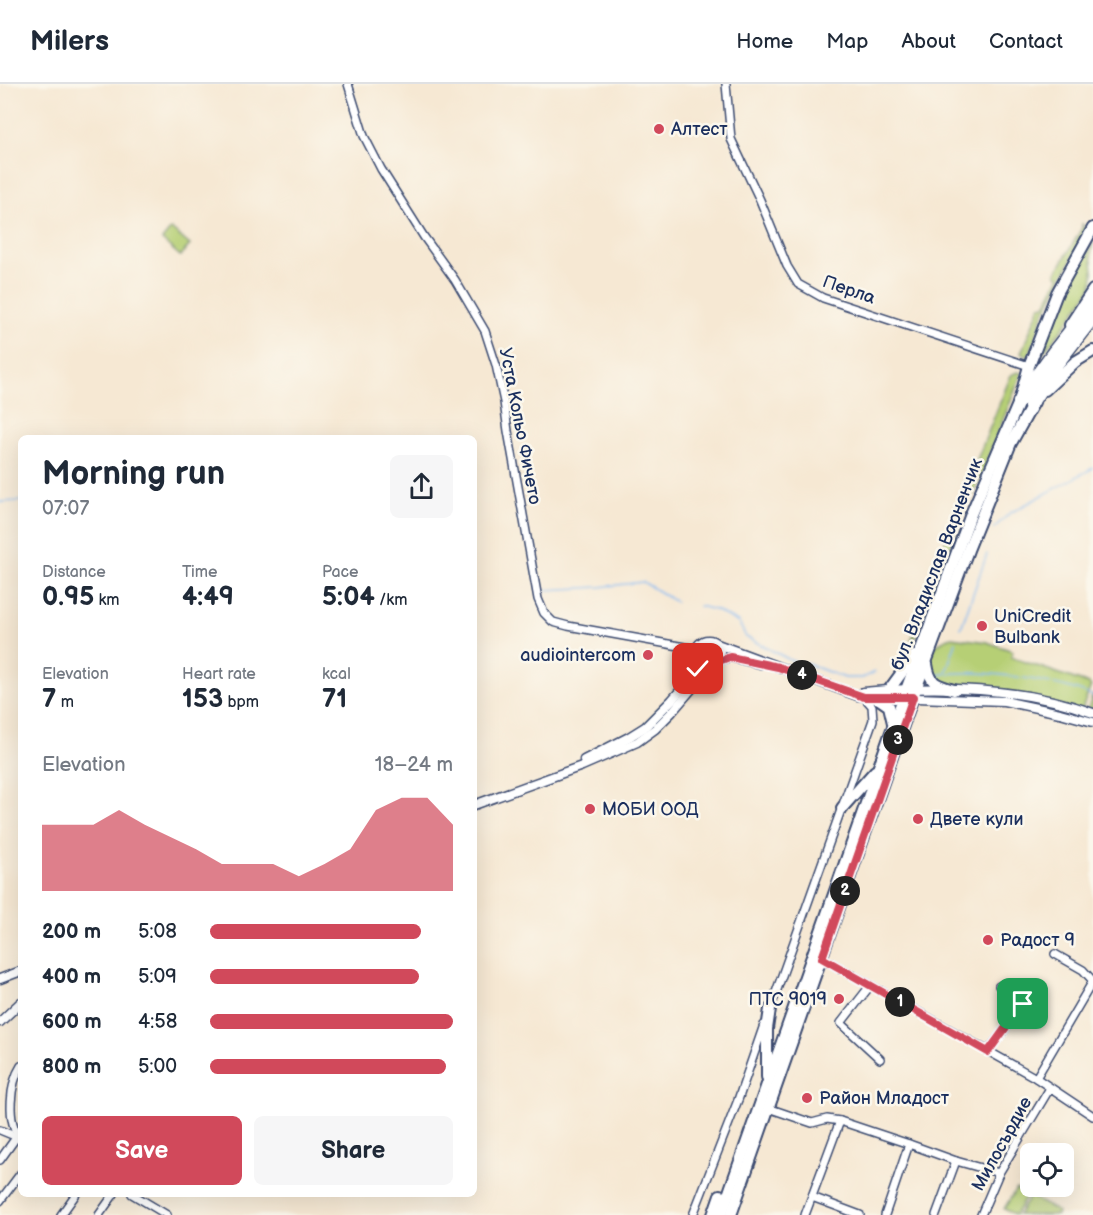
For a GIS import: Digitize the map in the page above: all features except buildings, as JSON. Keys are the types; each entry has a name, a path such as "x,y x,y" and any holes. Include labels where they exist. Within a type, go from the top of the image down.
{"highway":[{"path":"1025,404 1040,369 1065,334 1093,304"},
{"path":"1025,404 1093,318"}],"main road":[{"name":"бул. Владислав Варненчик","path":"721,1215 893,725 927,663 1011,443 1025,404 1029,366 1057,293 1093,228"},
{"path":"1065,334 1093,290"},
{"path":"1025,404 1075,362 1093,351"},
{"name":"бул. Владислав Варненчик","path":"731,1215 822,958 927,635 971,514 1025,404"},
{"path":"889,690 906,669 927,635"},
{"path":"927,663 929,676 934,683 954,690"},
{"path":"876,697 889,706 893,725"},
{"path":"842,808 878,769"},
{"path":"767,1084 767,1029 770,1009"},
{"path":"713,1215 727,1175 738,1165"}],"street":[{"name":"Уста Кольо Фичето","path":"348,84 364,136 381,169 466,297 489,341 504,402 523,518 541,608 553,622 696,649"},
{"name":"Перла","path":"726,84 731,139 760,200 787,266 798,284 823,298 1029,366"},
{"path":"545,778 620,742 645,727 694,675 698,669 696,649 700,643 707,640 864,697 954,690 1006,693 1042,699 1093,712"},
{"path":"477,805 601,759 648,734 672,712 715,662 721,652 717,644"},
{"path":"698,659 704,664 730,657 778,667"},
{"path":"851,693 889,690 1004,701 1060,712 1093,722"},
{"path":"693,1215 738,1100 873,720 872,706 864,697"},
{"path":"1036,1078 1093,981 1083,970 1055,954"},
{"path":"822,958 1036,1078 1093,1116"},
{"path":"0,979 18,972"},
{"path":"870,986 841,1023 880,1059"},
{"path":"988,1052 1023,1006 1021,998 999,987"},
{"path":"0,1022 18,1005"},
{"path":"18,1073 13,1084 11,1100 13,1128 18,1134"},
{"name":"Милосърдие","path":"981,1215 999,1173 1050,1088"},
{"path":"768,1108 812,1123 827,1119 840,1121 956,1161 999,1173"},
{"path":"805,1215 840,1121"},
{"path":"0,1131 18,1136"},
{"path":"0,1160 18,1139"},
{"path":"885,1215 909,1144"},
{"path":"936,1215 956,1161"},
{"path":"0,1201 18,1177"},
{"path":"61,1215 73,1197"},
{"path":"99,1215 112,1197"},
{"path":"137,1197 167,1215"},
{"path":"812,1197 860,1215"}],"green space":[{"path":"1082,223 1086,231 1043,315 1029,356 1021,353 1040,306 1045,305 1059,277 1056,273 1082,228"},
{"path":"171,229 190,245 180,256 162,240"},
{"path":"1093,242 1092,287 1033,365 1062,298"},
{"path":"1017,372 1022,373 976,487 962,509 956,532 906,662 897,674 903,654 906,654 926,602 923,601 952,522 1011,375"},
{"path":"952,637 987,642 1013,651 1011,657 1089,684 1091,686 1082,709 1088,710 1093,694 1093,722 1004,701 927,697 928,690 950,690 929,676 931,656 935,647"},
{"path":"1016,1189 1020,1192 1020,1197 1026,1197 1015,1215 1004,1209"},
{"path":"1029,1197 1058,1212 1057,1215 1018,1215"}],"waterway":[{"path":"994,528 1010,513 1093,468"},
{"path":"0,502 18,501"},
{"path":"961,628 987,554"},
{"path":"545,590 643,582 676,602"},
{"path":"699,606 715,610 739,623 746,637 792,661 805,663 845,678 862,678 875,672"},
{"path":"946,672 956,642"},
{"path":"937,675 994,674 1038,680 1093,696"}],"place":[{"name":"Алтест","path":"659,129"},
{"name":"UniCredit Bulbank","path":"982,626"},
{"name":"audiointercom","path":"648,655"},
{"name":"МОБИ ООД","path":"590,809"},
{"name":"Двете кули","path":"918,819"},
{"name":"Радост 9","path":"988,940"},
{"name":"ПТС 9019","path":"839,999"},
{"name":"Район Младост","path":"807,1098"}],"route":[{"path":"698,669 698,659 704,664 710,664 730,657 778,667 858,696 913,697 822,958 988,1052 1023,1004"}]}
